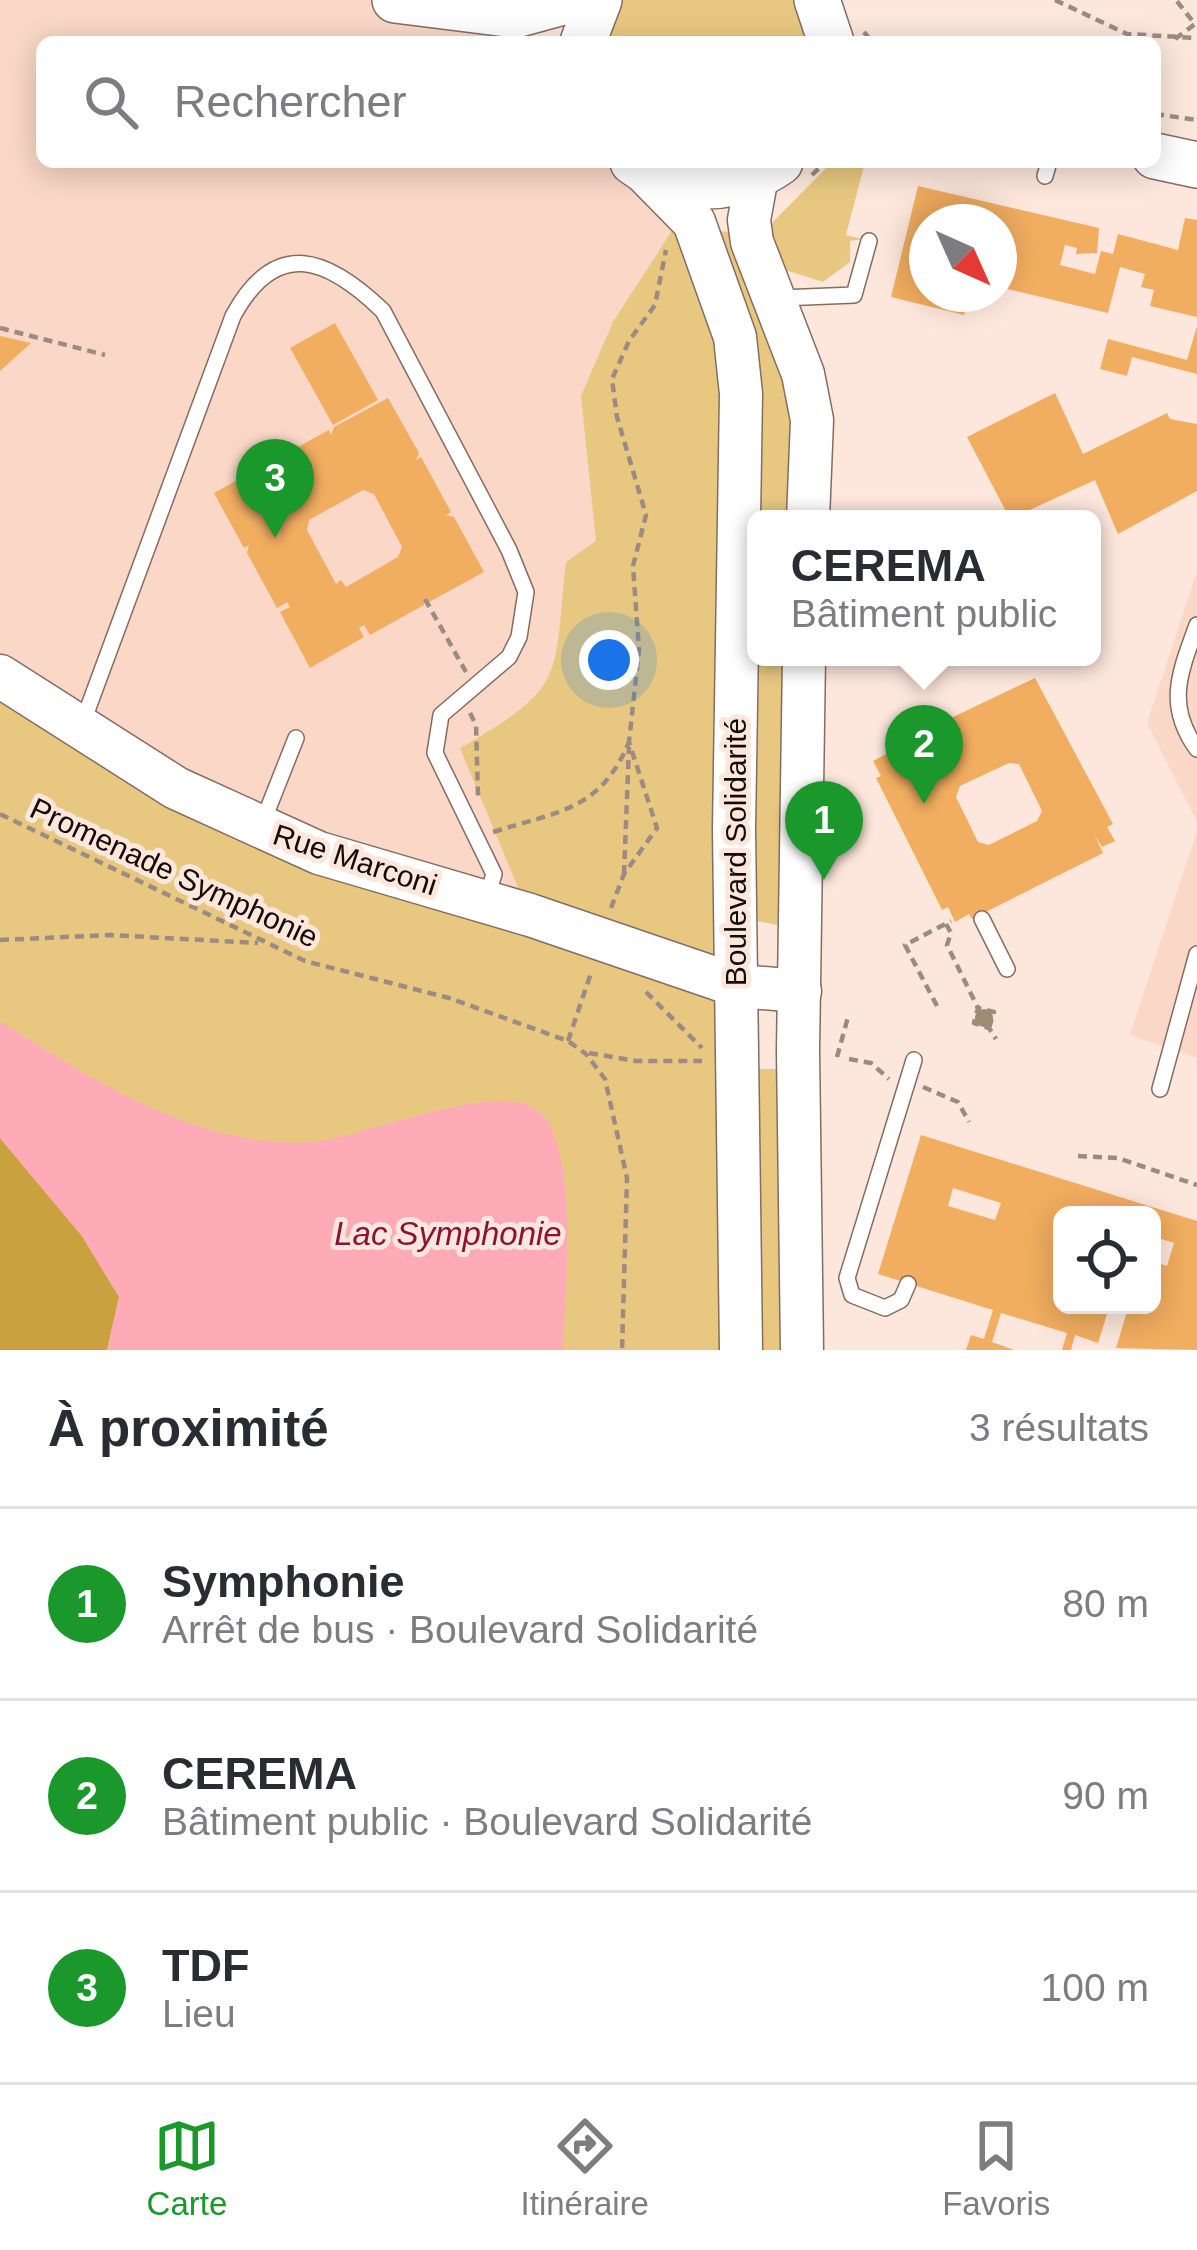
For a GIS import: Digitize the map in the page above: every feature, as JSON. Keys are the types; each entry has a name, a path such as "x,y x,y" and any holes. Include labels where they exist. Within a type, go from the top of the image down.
{"main road":[{"path":"399,1 515,15 570,0"},
{"path":"585,36 599,0"},
{"path":"399,1 457,30 497,36"},
{"path":"1161,157 1197,165"},
{"name":"Boulevard Solidarité","path":"640,168 694,222 735,338 741,394 734,829 741,1350"},
{"path":"644,168 686,185 711,187 769,169"},
{"path":"769,169 749,220 803,374 812,419 808,510"},
{"path":"802,1350 804,666"},
{"name":"Rue Marconi","path":"0,676 176,788 319,853 485,902 604,954 738,986 800,991"}],"lane":[{"path":"773,299 854,295 868,241"},
{"path":"81,728 233,316 251,282 280,266 320,266 354,283 383,311 509,550 526,592 519,637 496,673 441,715 435,753 494,874 485,902"},
{"path":"1197,625 1175,694 1180,725 1197,749"},
{"path":"260,829 296,737"},
{"path":"982,919 1007,969"},
{"path":"1160,1089 1197,954"},
{"path":"908,1284 901,1300 884,1308 852,1294 847,1278 914,1060"}],"path":[{"path":"1055,0 1127,34 1146,36"},
{"path":"1174,39 1195,24 1176,0"},
{"path":"1161,38 1197,38"},
{"path":"1161,115 1197,120"},
{"path":"568,1041 595,963 604,954 624,874 629,742 640,650 633,566 646,515 616,417 612,380 628,341 655,305 669,236 694,222"},
{"path":"0,328 105,355"},
{"path":"425,599 468,692 476,725 476,838 584,803 617,771 629,742"},
{"path":"624,874 657,828 629,742"},
{"name":"Promenade Symphonie","path":"0,814 231,921 264,943 305,961 449,998 568,1041 586,1054 604,1079 627,1178 622,1350"},
{"path":"937,1006 905,945 948,922 947,945 979,1008 974,1023 989,1028 996,1039"},
{"path":"0,940 110,935 264,943"},
{"path":"586,1054 637,1061 714,1061 636,985"},
{"path":"979,1008 994,1012 989,1028"},
{"path":"837,1057 848,1017"},
{"path":"1078,1156 1118,1158 1197,1185"}],"shaded area":[{"path":"0,0 394,0 457,30 497,36 36,36 36,168 619,168 673,212 738,1350 0,1350"},
{"path":"620,0 795,0 810,36 605,36"},
{"path":"826,168 863,168 846,235 862,239 850,241 850,262 823,282 782,269 769,226"},
{"path":"673,229 718,282 741,1350 0,1350 0,676 176,788 529,914 460,748 521,709 549,675 566,562 596,541 581,396 613,322"},
{"path":"713,231 733,232 773,335 795,436 792,510 761,510 756,357"},
{"path":"1197,571 1197,822 1147,723"},
{"path":"759,666 788,666 787,927 757,921"},
{"path":"1197,831 1197,1058 1130,1035"},
{"path":"748,1069 787,1069 786,1350 758,1350"},
{"path":"0,1138 82,1236 119,1297 107,1350 0,1350"}],"water":[{"name":"Lac Symphonie","path":"0,1021 146,1105 226,1134 309,1142 462,1105 519,1103 538,1111 551,1129 565,1188 563,1350 107,1350 119,1297 82,1236 0,1138"}],"building":[{"path":"918,186 996,204 914,204"},
{"path":"1017,209 1099,228 1097,253 1076,254 1077,248 1065,245 1060,265 1095,274 1101,251 1113,254 1118,234 1178,250 1185,218 1197,220 1197,317 1150,306 1154,290 1141,287 1145,274 1120,267 1108,313 1017,291"},
{"path":"909,223 909,301 891,297"},
{"path":"335,323 378,400 333,425 290,348"},
{"path":"1197,326 1197,374 1132,357 1127,376 1100,369 1108,339 1187,360"},
{"path":"0,336 31,343 0,371"},
{"path":"1055,393 1083,454 1167,413 1170,419 1197,424 1197,491 1118,534 1095,480 1030,510 1005,510 967,437"},
{"path":"388,398 419,453 416,460 421,457 451,512 446,515 454,517 484,572 429,602 427,597 424,605 370,635 364,625 359,628 364,637 310,668 280,612 290,607 287,602 277,608 247,553 249,545 244,548 214,493 269,463 272,468 277,465 274,460 329,430 331,435 334,427","holes":["363,490 374,494 402,547 398,557 346,587 341,580 336,584 307,530 309,520"]},
{"path":"1035,678 1113,824 1107,827 1115,841 1102,847 1095,836 1103,853 972,919 969,914 955,922 948,907 942,910 876,778 881,776 873,761 888,753 886,749","holes":["1009,763 1019,764 1042,811 1037,821 989,845 978,842 956,797 960,786"]},
{"path":"921,1135 1149,1206 1053,1206 1053,1314 1107,1314 1098,1343 1075,1335 1071,1350 1062,1350 1067,1333 1001,1313 992,1342 1014,1350 966,1350 971,1335 984,1339 993,1310 878,1274","holes":["953,1188 1001,1203 995,1220 948,1206"]},
{"path":"1161,1210 1197,1221 1197,1350 1116,1348 1126,1314 1161,1314 1161,1264 1167,1266 1174,1243 1161,1239"}],"place":[{"name":"TDF","path":"275,538"},
{"name":"CEREMA","path":"924,804"},
{"name":"Symphonie","path":"824,880"}]}
